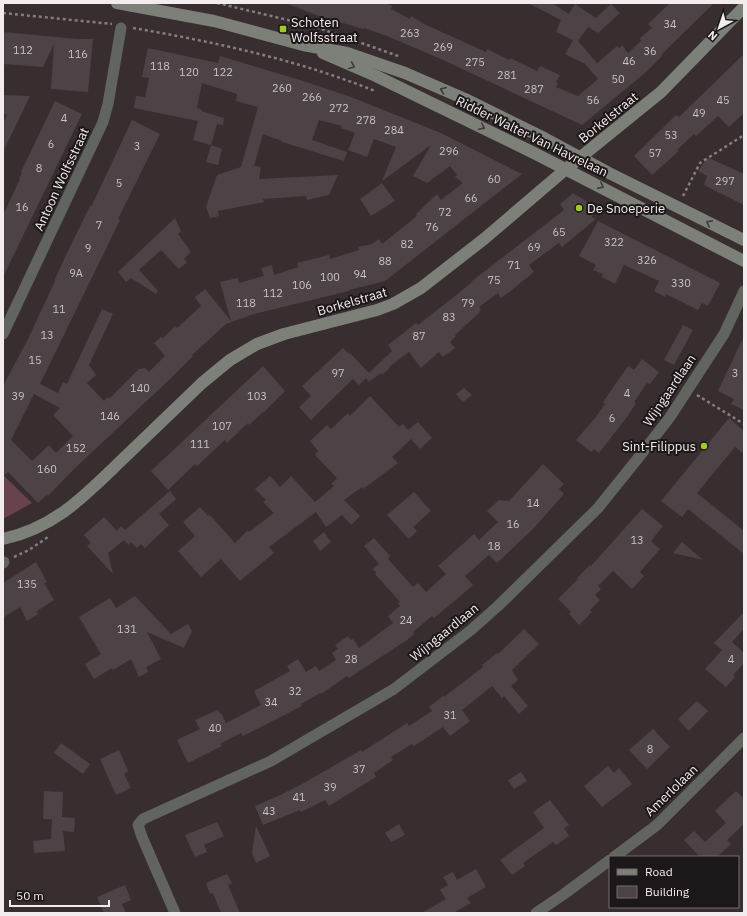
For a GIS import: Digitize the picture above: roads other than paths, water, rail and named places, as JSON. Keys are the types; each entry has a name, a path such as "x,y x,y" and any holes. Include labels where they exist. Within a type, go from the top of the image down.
{"main road":[{"name":"Ridder Walter Van Havrelaan","path":"117,3 214,21 303,45 347,53 405,73 465,99 525,128 580,158 744,240"},
{"name":"Borkelstraat","path":"3,539 18,536 45,524 72,507 202,383 242,352 257,344 284,334 362,315 392,304 421,288 484,239 566,168 661,92 744,7"},
{"name":"Ridder Walter Van Havrelaan","path":"303,45 383,80 566,168 744,261"}],"street":[{"name":"Antoon Wolfsstraat","path":"3,334 103,122 108,104 121,26"},
{"name":"Wijngaardlaan","path":"175,913 138,825 143,820 271,761 394,689 472,630 598,508 661,429 688,389 724,334 744,291"},
{"name":"Amerlolaan","path":"615,856 656,825 744,738"},
{"path":"536,913 609,861"}],"place":[{"name":"Schoten Wolfsstraat","path":"283,29"},
{"name":"De Snoeperie","path":"579,208"},
{"name":"Sint-Filippus","path":"704,446"}]}
